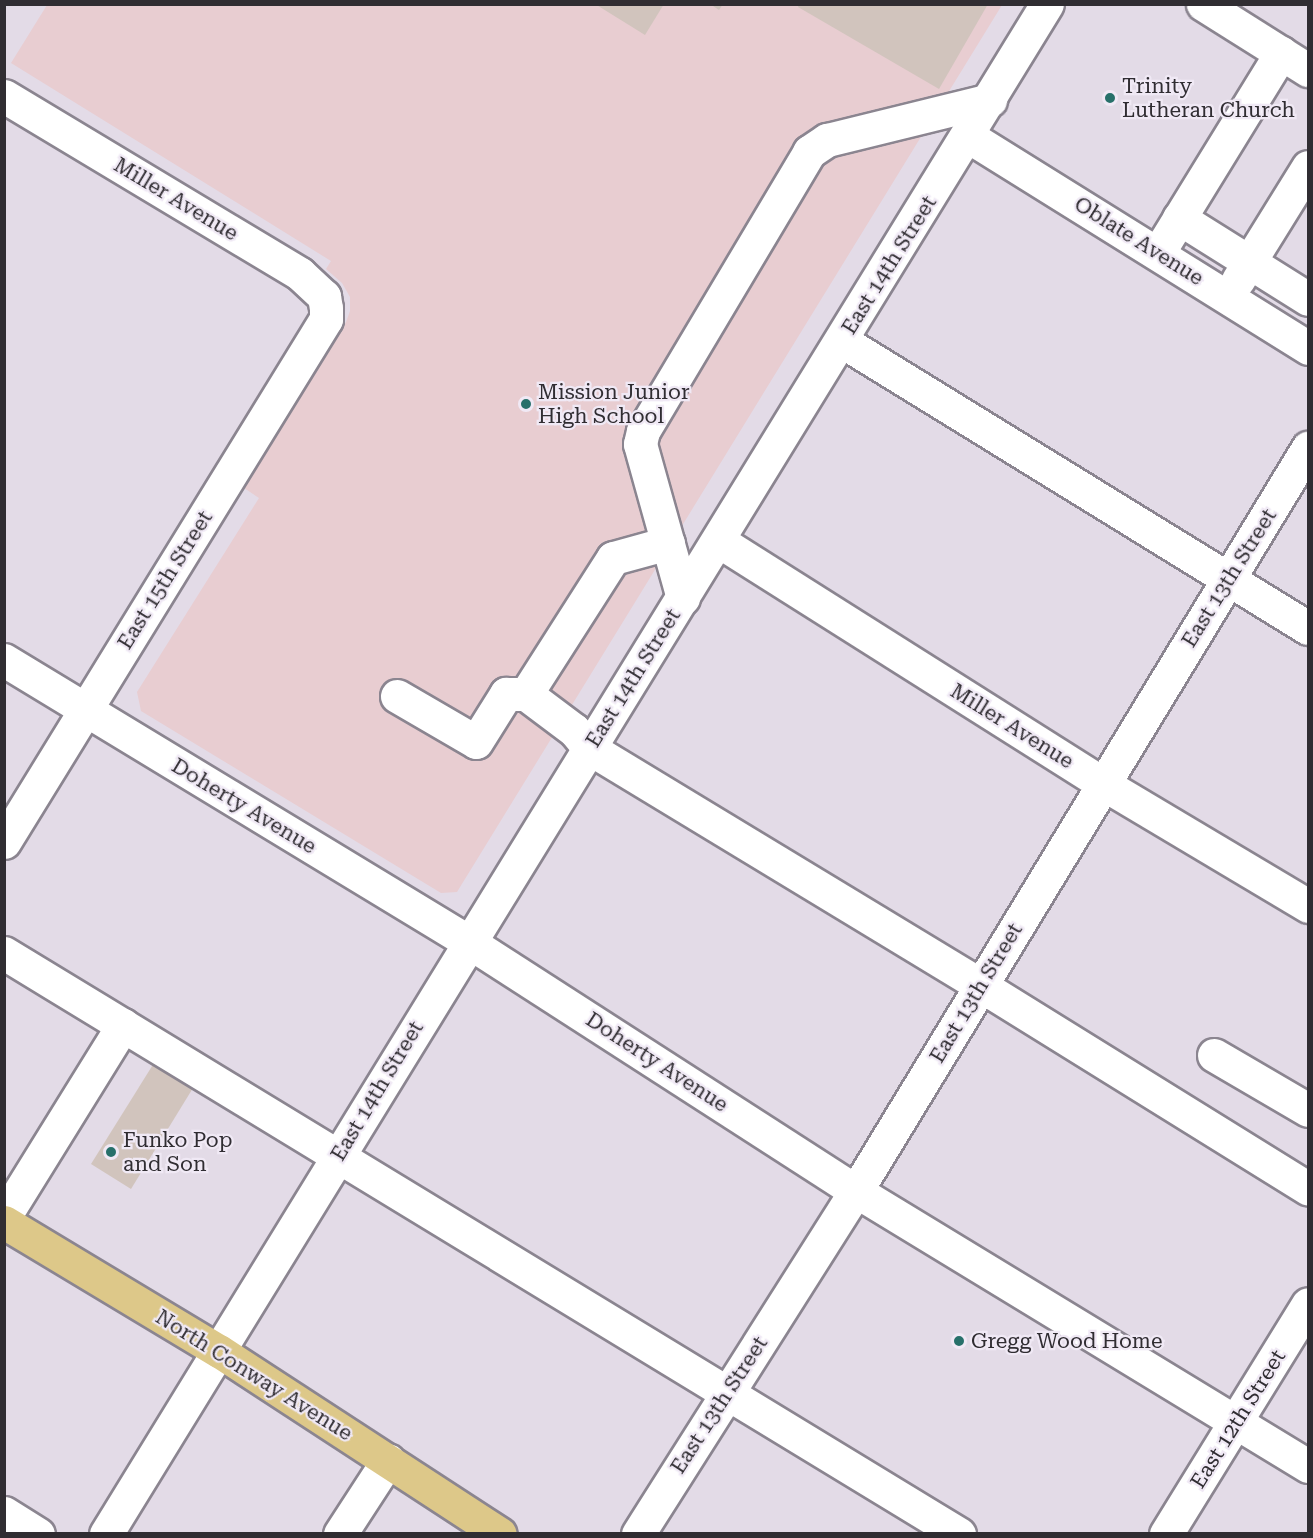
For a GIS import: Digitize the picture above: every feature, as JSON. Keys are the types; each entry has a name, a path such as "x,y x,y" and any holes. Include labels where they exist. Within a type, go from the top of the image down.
{"main road":[{"name":"North Conway Avenue","path":"4,1222 219,1351 500,1533"}],"street":[{"name":"East 14th Street","path":"106,1533 469,942 719,541 1047,4"},
{"path":"1158,253 1179,218 1295,62 1203,4"},
{"name":"Miller Avenue","path":"4,96 300,274 324,296 326,319"},
{"path":"683,598 640,444 643,431 810,152 827,140 990,100"},
{"name":"Oblate Avenue","path":"968,136 1227,296 1304,335"},
{"path":"1227,296 1308,167"},
{"path":"1179,218 1308,299"},
{"name":"East 15th Street","path":"4,842 326,319"},
{"path":"842,341 1308,628"},
{"name":"East 13th Street","path":"638,1533 856,1191 1102,783 1308,448"},
{"name":"Miller Avenue","path":"719,541 1102,783 1308,906"},
{"path":"526,694 613,558 668,543"},
{"name":"Doherty Avenue","path":"4,660 469,942 856,1191 1308,1466"},
{"path":"397,696 477,742 506,694 526,694 574,730 589,748 980,985 1308,1188"},
{"path":"4,953 959,1533"},
{"path":"4,1216 123,1025"},
{"path":"1214,1054 1308,1110"},
{"name":"East 12th Street","path":"1166,1533 1237,1422 1308,1304"},
{"path":"340,1533 388,1460"},
{"path":"4,1513 38,1533"}],"shaded area":[{"name":"Mission Junior High School","path":"47,5 1002,5 457,892 441,893 141,711 137,692 259,498 244,488 346,322 350,311 350,297 342,283 326,269 331,261 11,63"}],"building":[{"path":"595,4 664,4 645,35"},
{"path":"710,4 723,4 719,10"},
{"path":"799,4 988,4 939,89 798,7"},
{"path":"154,1063 193,1088 131,1189 91,1164"}],"place":[{"name":"Trinity Lutheran Church","path":"1110,98"},
{"name":"Mission Junior High School","path":"526,404"},
{"name":"Funko Pop and Son","path":"111,1152"},
{"name":"Gregg Wood Home","path":"959,1341"}]}
